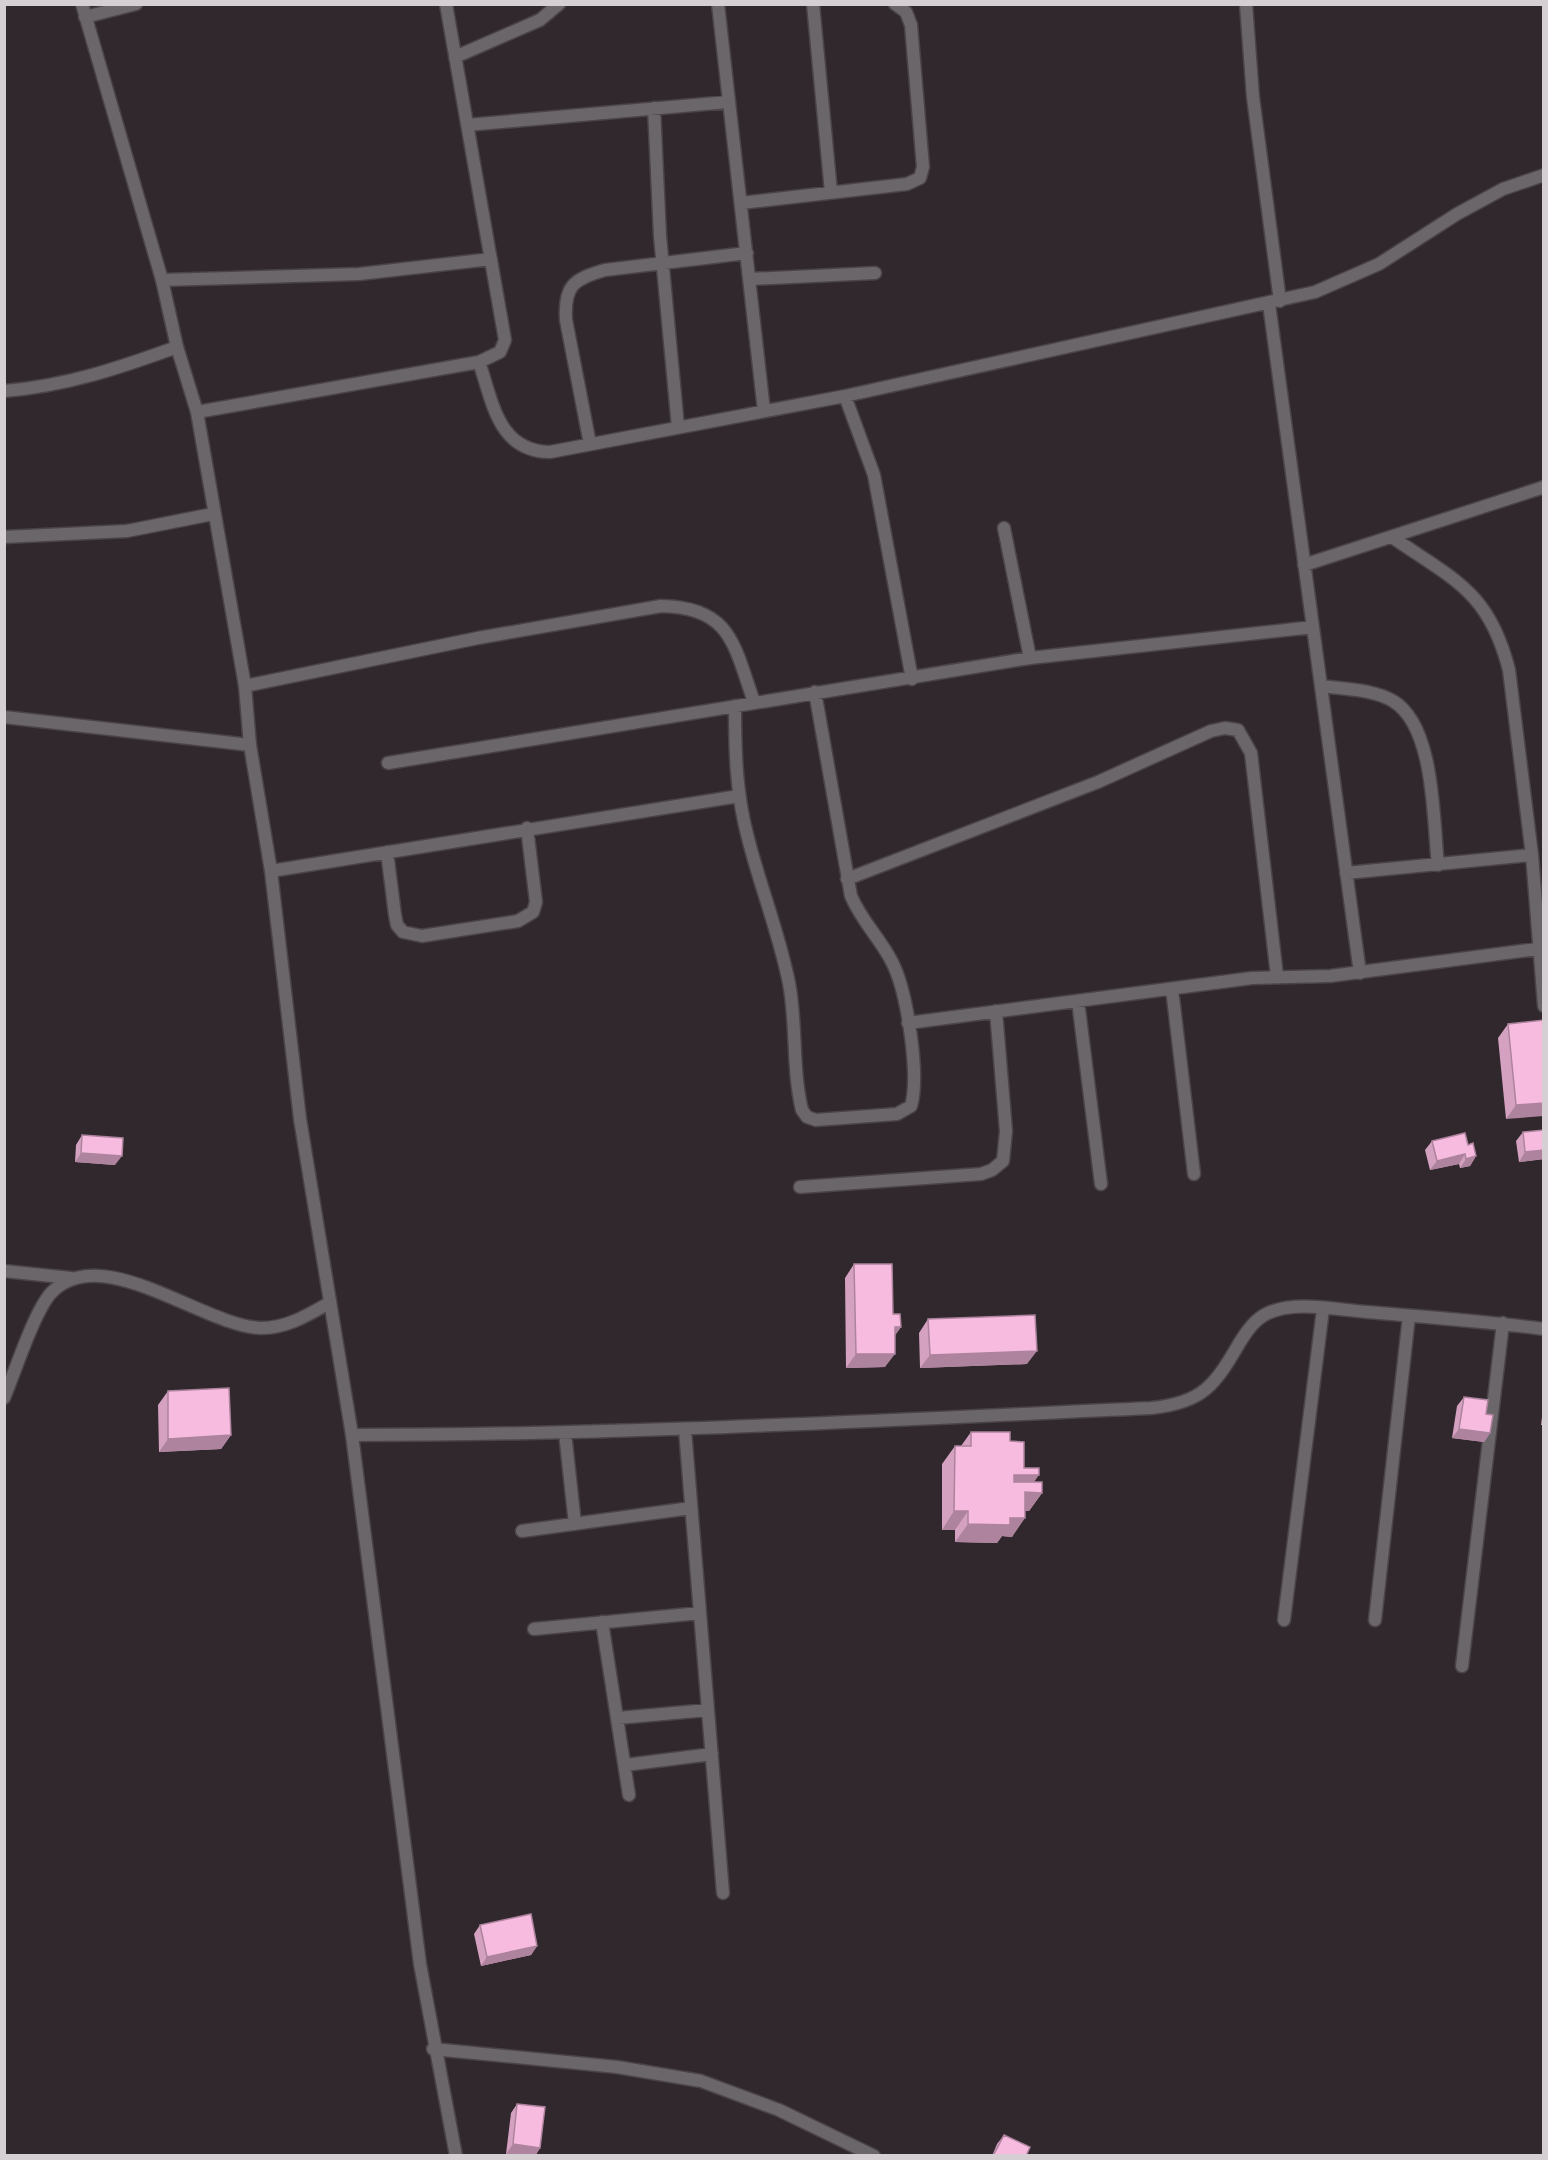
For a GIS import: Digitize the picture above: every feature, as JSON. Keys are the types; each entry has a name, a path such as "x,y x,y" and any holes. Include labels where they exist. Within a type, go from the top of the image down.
{"street":[{"path":"136,4 83,11 162,280 177,347 197,412 213,514 245,686 250,745 271,871 300,1119 352,1435 408,1880 434,2049 456,2156"},
{"path":"197,412 479,362 500,352 505,340 446,4"},
{"path":"455,57 540,20 559,4"},
{"path":"718,4 764,411"},
{"path":"813,4 831,192"},
{"path":"741,203 907,184 920,178 923,167 911,25 906,12 895,4"},
{"path":"1246,4 1274,302 1304,565 1360,973"},
{"path":"467,125 728,102"},
{"path":"654,108 662,262 678,427"},
{"path":"479,362 498,419 506,434 517,444 534,452 590,444 845,396 1315,292 1379,264 1494,194 1544,175"},
{"path":"590,444 566,320 565,303 571,286 584,276 605,270 747,252"},
{"path":"162,280 359,274 491,259"},
{"path":"750,279 875,273"},
{"path":"4,391 45,388 100,375 177,347"},
{"path":"845,396 874,475 912,678"},
{"path":"1304,565 1538,489 1544,477"},
{"path":"4,537 127,531 213,514"},
{"path":"1004,528 1030,658"},
{"path":"1392,537 1465,588 1493,621 1509,670 1542,948 1544,1006"},
{"path":"245,686 478,638 661,606 685,606 706,613 725,629 736,651 754,702"},
{"path":"388,763 1030,658 1313,627"},
{"path":"1321,686 1376,694 1392,700 1408,713 1425,752 1438,865"},
{"path":"735,706 736,771 739,796 747,836 781,947 790,985 800,1101 807,1117 827,1121 897,1114 910,1106 914,1088 908,1023 897,972 858,912 847,879 815,692"},
{"path":"4,717 250,745"},
{"path":"847,879 1098,782 1211,731 1225,728 1238,730 1251,753 1277,976"},
{"path":"271,871 527,828 739,796"},
{"path":"387,852 397,925 403,932 423,936 518,921 533,912 536,902 527,828"},
{"path":"1346,873 1532,855"},
{"path":"908,1023 1277,976 1360,973 1542,948"},
{"path":"1172,989 1194,1174"},
{"path":"1078,1001 1101,1184"},
{"path":"800,1187 981,1174 993,1170 1003,1161 1006,1131 996,1011"},
{"path":"4,1271 71,1278 94,1275 120,1279 230,1320 261,1328 278,1327 296,1321 329,1303"},
{"path":"4,1398 50,1294 71,1278"},
{"path":"352,1435 685,1430 1172,1406 1190,1401 1206,1391 1220,1376 1253,1324 1266,1313 1282,1308 1503,1323 1544,1329"},
{"path":"1284,1620 1323,1309"},
{"path":"1375,1620 1409,1316"},
{"path":"1462,1666 1503,1323"},
{"path":"685,1430 723,1893"},
{"path":"565,1433 574,1524"},
{"path":"522,1531 691,1508"},
{"path":"534,1629 700,1613"},
{"path":"602,1622 629,1795"},
{"path":"618,1718 708,1710"},
{"path":"625,1765 712,1754"},
{"path":"434,2049 617,2067 701,2081 779,2110 874,2156"}],"building":[{"path":"1544,1020 1544,1103 1516,1105 1508,1024"},
{"path":"1544,1130 1544,1150 1525,1152 1523,1132"},
{"path":"1465,1133 1468,1145 1473,1143 1476,1156 1466,1159 1465,1154 1437,1161 1432,1141"},
{"path":"82,1135 123,1138 122,1156 81,1153"},
{"path":"854,1264 892,1264 893,1314 900,1314 901,1327 895,1327 895,1354 856,1354"},
{"path":"1035,1315 1037,1351 930,1355 928,1319"},
{"path":"229,1388 231,1435 168,1439 168,1391"},
{"path":"1464,1397 1488,1400 1486,1414 1493,1415 1490,1433 1459,1429"},
{"path":"971,1432 1010,1432 1010,1441 1024,1442 1024,1468 1039,1468 1039,1475 1014,1475 1014,1482 1042,1482 1042,1493 1025,1492 1025,1518 1010,1518 1010,1525 968,1524 968,1511 954,1511 955,1446 971,1446"},
{"path":"531,1914 537,1946 487,1957 480,1925"},
{"path":"517,2104 545,2107 540,2148 513,2144"},
{"path":"1004,2135 1030,2147 1026,2156 993,2156"}]}
